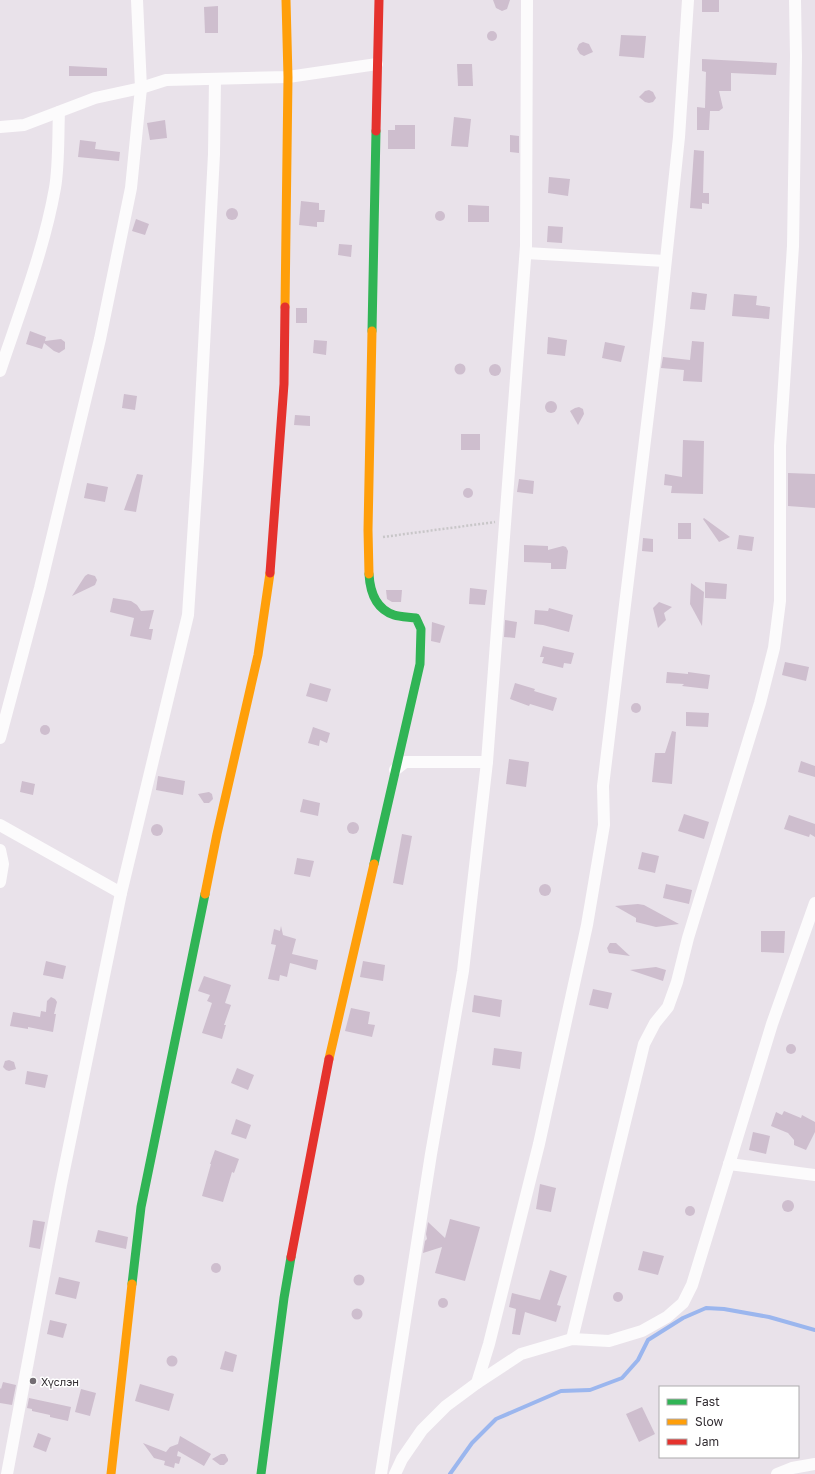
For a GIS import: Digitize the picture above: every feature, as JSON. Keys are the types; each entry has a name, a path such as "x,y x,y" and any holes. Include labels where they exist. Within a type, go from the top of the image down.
{"street":[{"path":"0,738 40,588 100,339 131,188 141,88 137,0"},
{"path":"111,1474 141,1206 217,834 258,655 269,580 284,384 288,77 286,0"},
{"path":"261,1474 284,1298 326,1070 420,664 421,629 416,618 394,615 380,607 372,595 369,577 368,539 379,0"},
{"path":"381,1474 426,1184 463,971 487,762 526,253 527,0"},
{"path":"477,1383 491,1337 539,1144 587,925 604,825 603,786 658,332 680,136 688,0"},
{"path":"572,1340 644,1044 654,1023 668,1007 677,982 688,938 760,703 774,648 780,601 780,446 793,246 796,56 795,0"},
{"path":"0,127 24,125 95,98 141,88 166,80 288,77 377,64"},
{"path":"7,1474 61,1185 121,893 188,615 214,154 215,78"},
{"path":"0,371 32,278 55,187 59,112"},
{"path":"526,253 665,261"},
{"path":"395,770 405,762 487,762"},
{"path":"0,825 121,893"},
{"path":"0,850 3,864 0,882"},
{"path":"395,1474 402,1459 422,1430 446,1406 477,1383 521,1354 572,1340 610,1341 642,1331 666,1317 683,1303 692,1285 772,1024 815,903"},
{"path":"729,1164 815,1175"},
{"path":"777,1474 792,1468 813,1468"}],"path":[{"path":"368,539 505,521"}],"building":[{"path":"493,0 510,0 507,9 502,11 496,8"},
{"path":"702,0 719,0 719,12 702,12"},
{"path":"218,6 218,33 205,33 204,7"},
{"path":"490,31 494,31 496,32 496,40 490,41 487,38 487,34"},
{"path":"621,35 646,36 644,58 619,56"},
{"path":"583,42 589,44 593,52 584,56 580,54 577,49 579,44"},
{"path":"702,59 777,63 776,75 731,73 731,91 719,91 723,108 719,111 710,111 709,130 697,130 697,107 705,108 706,72 702,71"},
{"path":"457,64 472,64 473,86 458,86"},
{"path":"69,66 107,68 107,76 69,76"},
{"path":"649,90 653,92 656,98 653,102 649,103 645,102 639,97 645,91"},
{"path":"454,117 471,119 468,147 451,146"},
{"path":"165,120 167,138 150,140 147,123"},
{"path":"395,125 415,125 415,149 388,149 388,130 395,130"},
{"path":"510,135 519,136 519,153 510,152"},
{"path":"80,140 96,142 95,149 120,152 119,161 78,157"},
{"path":"694,150 704,151 703,193 709,193 709,204 702,203 702,209 690,208"},
{"path":"549,177 570,179 568,196 548,193"},
{"path":"301,201 319,203 319,210 325,210 324,222 317,222 317,227 299,225"},
{"path":"468,205 489,206 489,222 468,222"},
{"path":"230,208 234,208 238,214 234,220 230,220 226,216 226,212"},
{"path":"438,211 442,211 444,212 444,220 438,221 435,218 435,214"},
{"path":"136,219 149,224 145,235 132,231"},
{"path":"548,226 563,227 562,243 547,242"},
{"path":"339,244 352,245 351,257 338,255"},
{"path":"692,292 707,294 705,310 690,309"},
{"path":"734,294 757,296 756,305 770,307 769,319 732,316"},
{"path":"296,308 307,308 307,323 296,323"},
{"path":"30,331 46,337 45,341 61,339 65,342 65,349 59,353 44,343 42,349 26,344"},
{"path":"548,337 567,340 565,356 547,354"},
{"path":"314,340 327,341 326,355 313,353"},
{"path":"692,341 704,342 702,382 683,381 684,370 661,368 663,357 690,360"},
{"path":"605,342 625,346 621,362 602,358"},
{"path":"460,363 464,365 466,369 464,373 460,375 456,373 454,369 456,365"},
{"path":"495,364 499,366 501,370 499,374 495,376 491,374 489,370 491,366"},
{"path":"124,394 137,396 135,410 122,408"},
{"path":"553,401 556,402 556,412 549,413 546,412 545,405 546,402"},
{"path":"579,407 583,409 584,414 578,425 570,411"},
{"path":"295,415 310,416 310,426 294,425"},
{"path":"461,434 480,434 480,450 461,450"},
{"path":"683,440 704,441 703,494 671,493 672,486 664,485 665,474 682,477"},
{"path":"788,473 815,474 815,508 788,506"},
{"path":"137,474 143,475 136,512 124,510"},
{"path":"519,479 534,481 533,494 517,492"},
{"path":"87,483 108,487 105,502 84,498"},
{"path":"466,488 470,488 472,489 472,497 466,498 463,495 463,491"},
{"path":"704,518 730,537 719,542 703,519"},
{"path":"678,523 691,523 691,539 678,539"},
{"path":"739,535 754,537 752,551 737,549"},
{"path":"643,538 653,539 653,552 642,551"},
{"path":"524,545 548,546 548,550 563,546 566,547 568,551 566,569 551,569 551,563 524,562"},
{"path":"88,574 95,576 97,580 95,585 72,596 85,576"},
{"path":"705,582 727,584 726,599 705,598"},
{"path":"691,583 704,592 702,626 690,604"},
{"path":"470,588 487,590 485,605 469,604"},
{"path":"386,590 402,590 401,602 392,602 387,599"},
{"path":"113,598 131,601 137,605 141,611 154,610 149,629 153,629 151,640 130,636 134,618 110,612"},
{"path":"659,602 672,607 664,613 666,620 658,628 653,608"},
{"path":"549,608 573,615 569,632 534,624 535,610 548,611"},
{"path":"505,620 517,622 515,638 504,637"},
{"path":"432,622 445,626 440,643 431,641"},
{"path":"543,646 574,653 571,664 564,663 563,668 542,663 544,657 540,657"},
{"path":"785,662 809,667 806,681 782,675"},
{"path":"667,672 688,674 688,672 710,675 708,689 682,686 684,684 666,683"},
{"path":"310,683 331,689 327,702 306,696"},
{"path":"515,683 557,698 553,711 530,704 529,706 510,699"},
{"path":"634,703 638,703 640,704 640,712 634,713 631,710 631,706"},
{"path":"686,712 709,713 708,727 686,726"},
{"path":"43,725 47,725 49,726 49,734 43,735 40,732 40,728"},
{"path":"313,727 330,733 327,743 320,740 319,746 308,743"},
{"path":"672,731 676,732 672,784 652,782 655,753 665,753"},
{"path":"509,759 529,762 526,787 506,784"},
{"path":"801,761 815,766 815,777 798,772"},
{"path":"158,776 185,781 183,795 156,790"},
{"path":"22,781 35,784 33,795 20,792"},
{"path":"209,792 212,794 213,799 209,803 204,803 198,794"},
{"path":"303,799 320,803 318,816 300,812"},
{"path":"684,814 709,822 704,839 678,831"},
{"path":"789,815 815,824 815,837 810,834 809,837 784,829"},
{"path":"353,822 357,824 359,828 357,832 353,834 349,832 347,828 349,824"},
{"path":"157,824 161,826 163,830 161,834 157,836 153,834 151,830 153,826"},
{"path":"402,834 412,836 403,885 393,883"},
{"path":"642,852 659,856 655,873 638,869"},
{"path":"297,858 314,861 310,877 294,874"},
{"path":"545,884 549,886 551,890 549,894 545,896 541,894 539,890 541,886"},
{"path":"666,884 692,890 689,904 663,898"},
{"path":"638,904 644,905 679,924 656,927 636,922 636,918 615,906"},
{"path":"281,926 283,935 296,939 292,954 318,960 316,970 290,963 287,977 280,975 279,981 268,979 276,945 271,944 274,929 280,931"},
{"path":"761,931 785,931 784,953 761,952"},
{"path":"610,943 616,943 630,956 609,953 607,948"},
{"path":"46,961 66,966 63,979 43,975"},
{"path":"363,961 385,965 383,981 360,977"},
{"path":"656,967 666,970 663,981 630,970"},
{"path":"204,976 231,985 225,1003 231,1005 224,1025 226,1025 222,1039 202,1033 212,1003 207,1001 210,995 198,991"},
{"path":"593,989 612,993 608,1009 589,1005"},
{"path":"474,995 502,1000 500,1017 472,1012"},
{"path":"51,997 57,1002 54,1014 56,1014 53,1032 28,1027 28,1029 10,1026 13,1012 40,1017 41,1011 46,1012 47,1001"},
{"path":"351,1008 370,1012 368,1024 375,1025 372,1037 345,1031"},
{"path":"789,1044 793,1044 795,1045 795,1053 789,1054 786,1051 786,1047"},
{"path":"494,1048 522,1052 520,1069 492,1065"},
{"path":"9,1060 14,1062 16,1069 9,1071 3,1067 5,1061"},
{"path":"237,1068 254,1075 248,1090 231,1083"},
{"path":"27,1071 48,1075 45,1088 25,1084"},
{"path":"784,1111 801,1118 802,1115 815,1122 815,1132 806,1150 794,1145 794,1140 788,1133 771,1126 776,1112 782,1115"},
{"path":"236,1119 251,1125 246,1139 231,1134"},
{"path":"753,1132 770,1136 766,1154 749,1150"},
{"path":"215,1150 239,1159 234,1173 232,1172 223,1202 202,1196"},
{"path":"540,1184 556,1188 551,1212 536,1209"},
{"path":"788,1200 792,1202 794,1206 792,1210 788,1212 784,1210 782,1206 784,1202"},
{"path":"688,1206 692,1206 694,1207 694,1215 688,1216 685,1213 685,1209"},
{"path":"450,1219 480,1227 465,1281 435,1273 442,1247 423,1253 425,1241 427,1239 426,1234 428,1222 445,1238"},
{"path":"33,1220 45,1222 40,1249 29,1247"},
{"path":"98,1230 128,1237 126,1249 95,1242"},
{"path":"643,1251 664,1256 658,1275 638,1270"},
{"path":"214,1263 218,1263 220,1264 220,1272 214,1273 211,1270 211,1266"},
{"path":"550,1270 567,1276 557,1305 561,1306 556,1322 525,1312 520,1335 512,1334 516,1309 509,1307 512,1293 540,1300"},
{"path":"359,1274 363,1276 365,1280 363,1284 359,1286 355,1284 353,1280 355,1276"},
{"path":"59,1277 80,1282 76,1299 55,1294"},
{"path":"616,1292 620,1292 622,1293 622,1301 616,1302 613,1299 613,1295"},
{"path":"441,1298 445,1298 447,1299 447,1307 441,1308 438,1305 438,1301"},
{"path":"357,1308 361,1310 363,1314 361,1318 357,1320 353,1318 351,1314 353,1310"},
{"path":"50,1320 67,1324 63,1338 47,1334"},
{"path":"225,1351 237,1355 233,1372 220,1369"},
{"path":"172,1355 176,1357 178,1361 176,1365 172,1367 168,1365 166,1361 168,1357"},
{"path":"3,1382 16,1385 12,1405 0,1403 0,1388 1,1389"},
{"path":"140,1384 174,1394 169,1411 135,1401"},
{"path":"81,1389 96,1393 90,1416 75,1412"},
{"path":"29,1398 71,1407 68,1421 32,1411 32,1409 27,1408"},
{"path":"642,1407 655,1434 639,1442 626,1414"},
{"path":"38,1433 51,1438 46,1452 33,1447"},
{"path":"180,1436 211,1454 204,1466 178,1451 177,1456 181,1457 179,1464 175,1463 174,1468 164,1465 165,1461 154,1458 143,1443 166,1452 170,1447 178,1444"},
{"path":"221,1454 225,1454 228,1459 224,1465 220,1465 212,1459"}],"waterway":[{"path":"450,1474 472,1443 496,1419 561,1391 590,1390 622,1378 638,1360 648,1340 683,1318 706,1308 724,1309 769,1317 815,1330"}],"traffic: fast":[{"path":"372,331 376,131"},
{"path":"369,574 371,587 378,604 383,609 394,615 416,618 421,629 420,664 374,864"},
{"path":"132,1284 141,1207 205,894"},
{"path":"261,1474 284,1298 291,1257"}],"traffic: slow":[{"path":"285,307 288,77 286,0"},
{"path":"369,574 368,530 372,331"},
{"path":"205,894 217,834 258,655 270,573"},
{"path":"329,1059 374,864"},
{"path":"111,1474 132,1284"}],"traffic: jam":[{"path":"376,131 379,0"},
{"path":"270,573 284,384 285,307"},
{"path":"291,1257 329,1059"}],"place":[{"name":"Хүслэн","path":"33,1381"}]}
